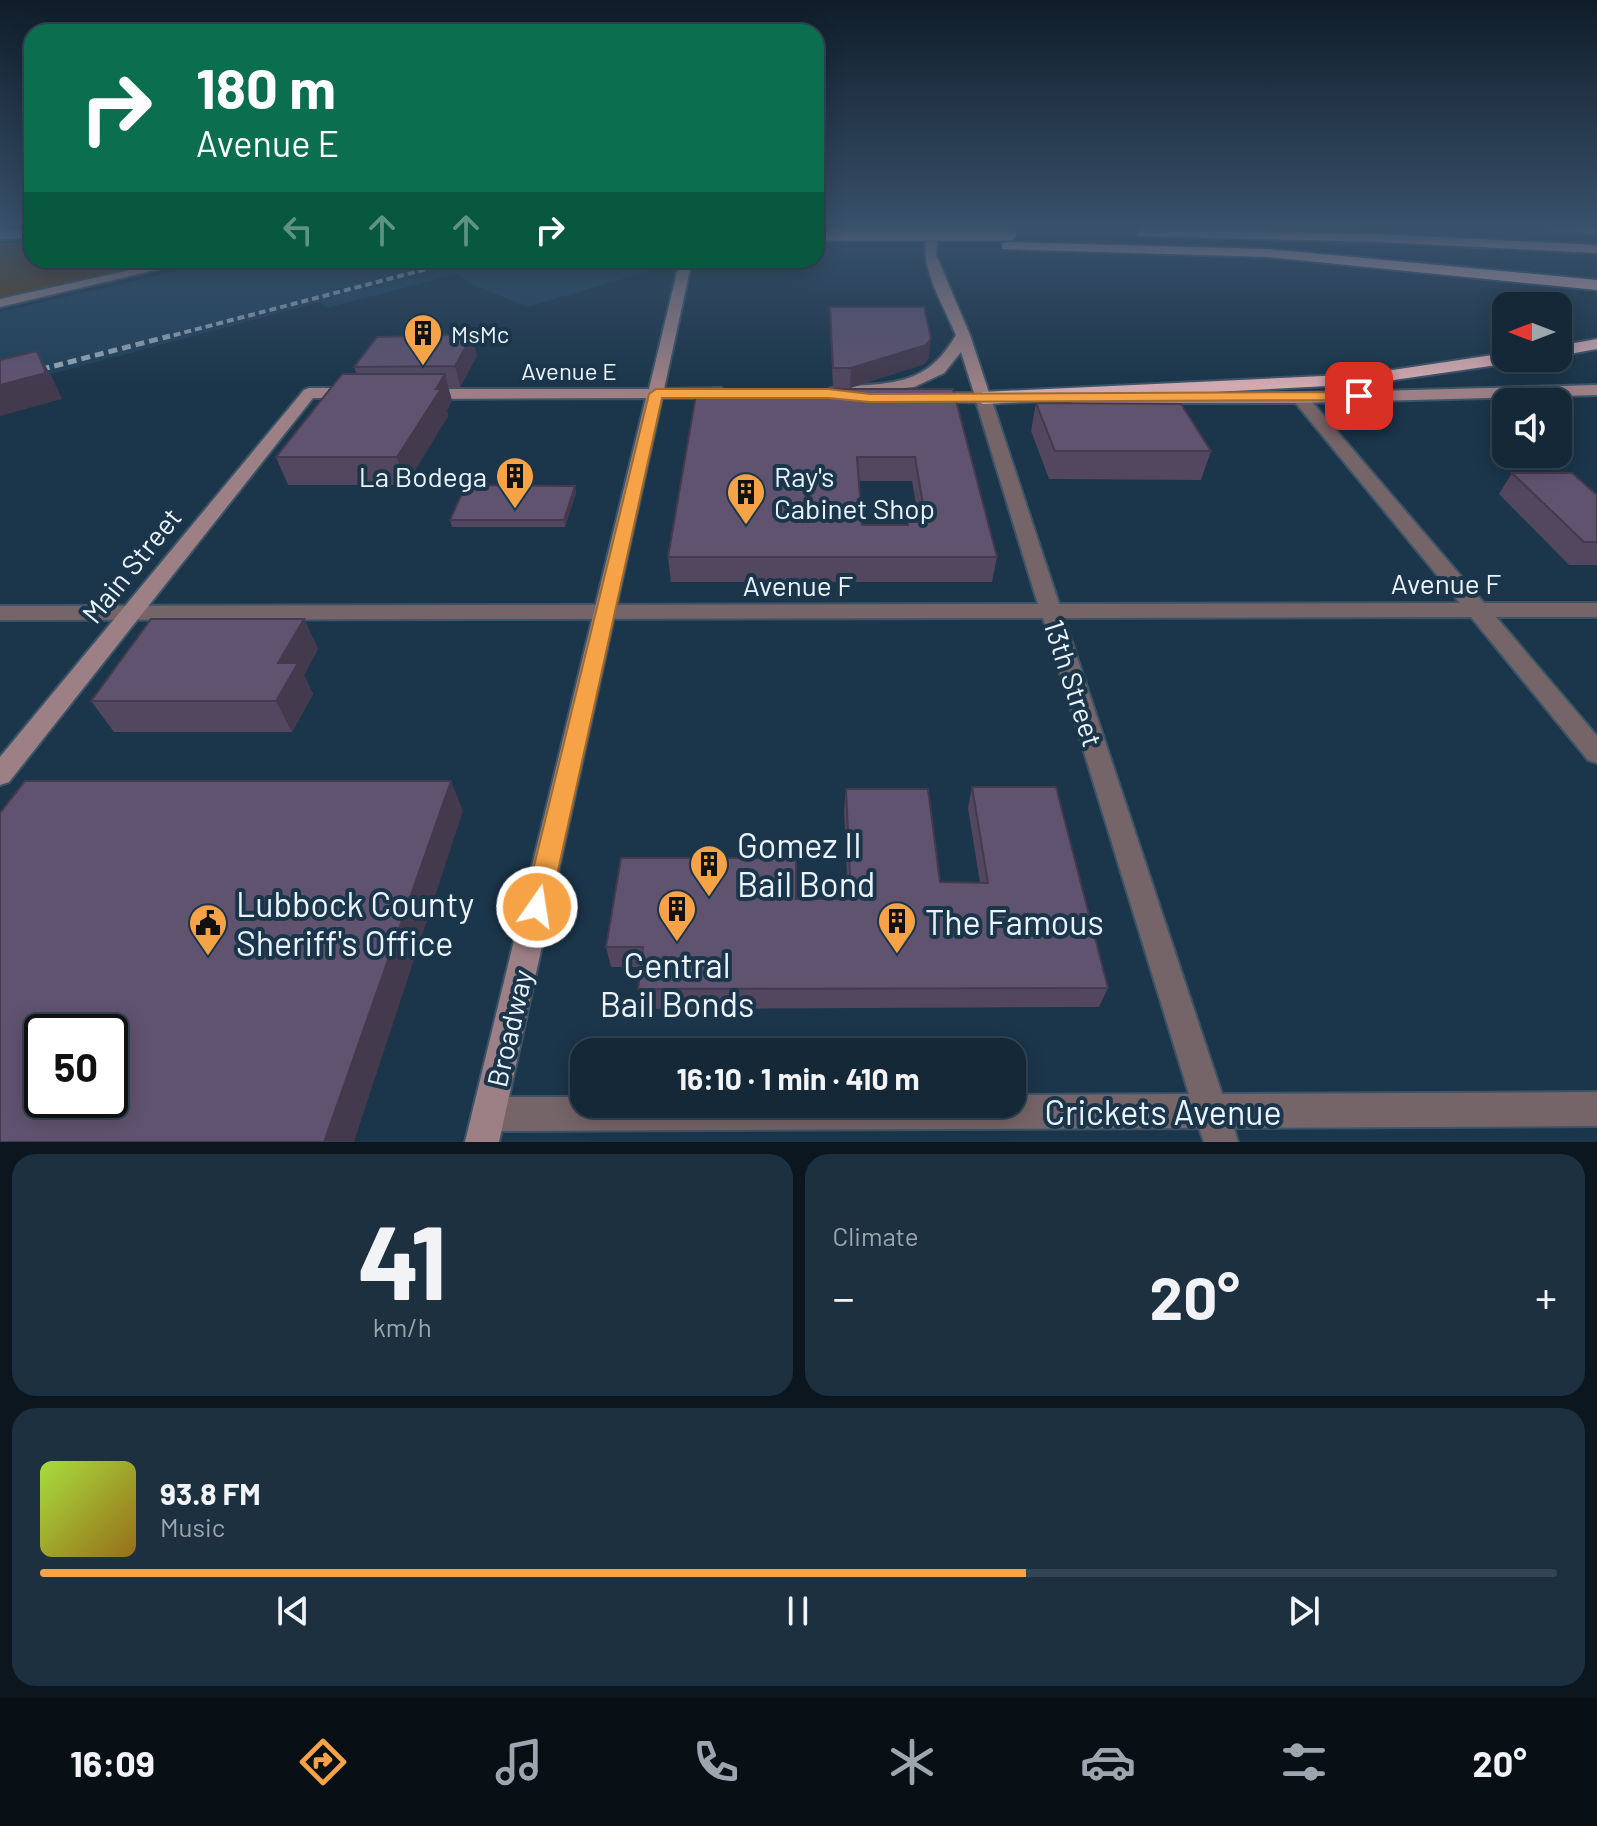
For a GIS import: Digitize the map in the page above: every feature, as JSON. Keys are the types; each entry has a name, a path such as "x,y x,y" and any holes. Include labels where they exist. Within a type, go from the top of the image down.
{"highway":[{"path":"1538,279 1597,285"},
{"path":"1572,348 1597,344"},
{"path":"983,398 1366,379 1492,361"}],"main road":[{"path":"0,303 105,279"},
{"name":"Broadway","path":"486,1128 682,279"},
{"name":"13th Street","path":"940,279 963,335 983,398"},
{"path":"828,394 896,387 923,380 948,364 963,335"},
{"path":"810,394 870,398 1300,398 1597,390"},
{"name":"Main Street","path":"0,775 309,393 367,393"},
{"name":"Avenue E","path":"411,394 738,393"}],"street":[{"name":"13th Street","path":"983,398 1216,1126"},
{"path":"1300,398 1597,753"},
{"name":"Avenue F","path":"0,613 1597,610"},
{"name":"Crickets Avenue","path":"486,1128 1216,1126 1597,1109"}],"shaded area":[{"path":"0,279 84,279 0,298"},
{"path":"141,279 436,279 327,308 320,302 0,388 0,312"},
{"path":"465,279 621,279 527,307"}],"building":[{"path":"830,307 924,307 931,339 926,345 851,368 833,368"},
{"path":"422,334 472,336 455,366 354,367 377,337"},
{"path":"37,351 46,373 0,385 0,360"},
{"path":"342,374 445,374 436,389 441,389 397,457 276,457"},
{"path":"697,389 953,389 997,557 668,557","holes":["857,457 915,457 926,522 862,525"]},
{"path":"1036,403 1181,404 1211,451 1055,451"},
{"path":"1512,473 1572,473 1597,495 1597,542 1584,542"},
{"name":"La Bodega","path":"466,485 575,486 564,520 450,520"},
{"path":"151,619 304,619 278,663 298,663 276,701 91,701"},
{"name":"Lubbock County Sheriff's Office","path":"25,781 451,781 324,1142 0,1142 0,813"},
{"path":"972,787 1056,787 1108,988 638,989 643,947 606,947 621,858 796,858 796,899 851,899 846,789 928,789 940,882 988,883"}],"railway":[{"path":"163,338 387,279"},
{"path":"0,380 170,336"}],"place":[{"name":"MsMc","path":"423,367"},
{"name":"La Bodega","path":"515,510"},
{"name":"Ray's Cabinet Shop","path":"746,526"},
{"name":"Gomez II Bail Bond","path":"709,898"},
{"name":"Central Bail Bonds","path":"677,943"},
{"name":"The Famous","path":"897,955"},
{"name":"Lubbock County Sheriff's Office","path":"208,957"}],"route":[{"path":"537,907 656,394 828,394 870,398 1359,396"}]}
